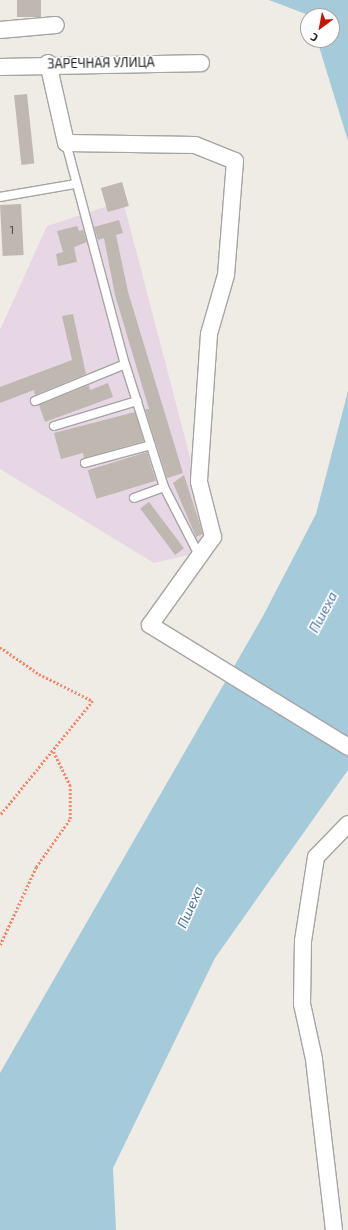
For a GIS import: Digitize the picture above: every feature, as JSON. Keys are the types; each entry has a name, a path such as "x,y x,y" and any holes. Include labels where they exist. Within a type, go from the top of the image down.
{"street":[{"path":"0,30 56,25"},
{"path":"48,63 66,144 195,145 236,161 226,275 209,334 198,482 214,538 150,625 348,747"},
{"name":"ЗАРЕЧНАЯ УЛИЦА","path":"0,67 48,63 201,63"},
{"path":"334,1230 314,1059 302,1004 303,941 316,857 348,824"}],"lane":[{"path":"66,144 75,184 126,364 164,487 200,557"},
{"path":"0,197 75,184"},
{"path":"35,401 126,364"},
{"path":"54,426 137,401"},
{"path":"86,463 151,446"},
{"path":"134,498 164,487"}],"path":[{"path":"0,647 38,674 93,701 0,816"},
{"path":"0,945 36,867 70,819 70,786 53,751"}],"shaded area":[{"path":"123,201 214,549 154,563 0,469 0,330 47,226"}],"water":[{"path":"269,0 348,0 348,141 319,48 340,48 340,8 300,8 300,12"},
{"name":"Пшеха","path":"348,391 348,770 215,958 113,1168 116,1230 0,1230 0,1073 263,616 316,514"}],"building":[{"path":"17,0 41,0 41,17 17,17"},
{"path":"27,94 34,164 21,165 14,95"},
{"path":"122,182 129,206 108,212 101,188"},
{"path":"21,204 24,255 3,256 0,205"},
{"path":"119,220 123,233 116,235 128,292 183,473 167,478 145,409 149,409 115,295 104,238 98,240 94,227"},
{"path":"77,226 79,231 83,230 87,242 74,247 77,262 58,266 56,254 63,252 57,231"},
{"path":"73,314 86,374 35,395 34,390 0,403 0,387 72,360 62,316"},
{"path":"108,383 113,397 45,422 39,405 89,385 90,390"},
{"path":"135,412 144,441 84,458 83,453 61,459 54,433"},
{"path":"147,452 156,481 96,499 88,470"},
{"path":"184,475 203,534 196,537 173,483"},
{"path":"149,502 184,548 175,555 140,509"}]}
